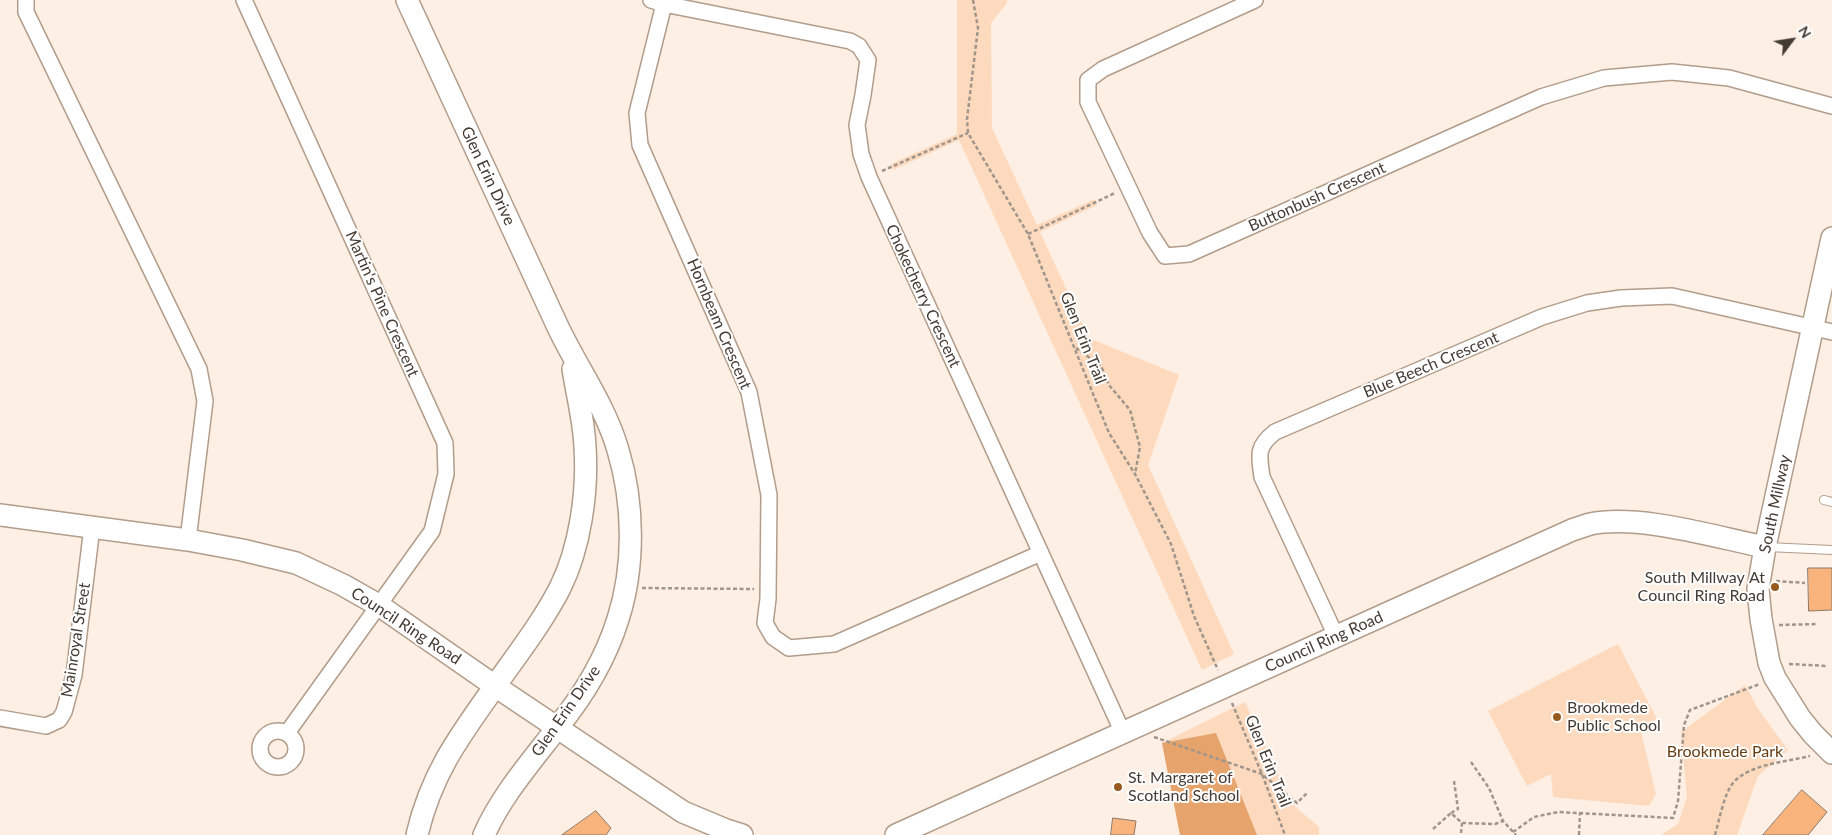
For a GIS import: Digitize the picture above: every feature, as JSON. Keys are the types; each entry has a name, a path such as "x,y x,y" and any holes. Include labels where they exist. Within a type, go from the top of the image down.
{"street":[{"path":"26,0 26,12 199,369 205,400 188,540"},
{"name":"Martin's Pine Crescent","path":"244,0 445,443 446,474 432,531 287,733"},
{"name":"Glen Erin Drive","path":"407,0 570,351 605,414 618,449 626,486 631,531 625,587 618,619 603,656 583,692 558,728 528,765 490,820 484,835"},
{"name":"Buttonbush Crescent","path":"1255,0 1103,68 1088,80 1088,102 1150,233 1165,256 1189,254 1542,97 1604,78 1672,72 1730,78 1832,106"},
{"name":"Chokecherry Crescent","path":"660,1 850,41 860,46 868,60 864,95 857,125 861,154 869,177 1123,733"},
{"name":"Hornbeam Crescent","path":"660,1 637,113 640,146 749,392 769,495 768,589 765,623 773,637 789,648 834,644 1041,553"},
{"name":"South Millway","path":"1831,752 1812,734 1800,718 1772,671 1762,625 1758,589 1766,547 1822,330 1832,238"},
{"name":"Blue Beech Crescent","path":"1336,636 1262,477 1259,456 1263,442 1275,432 1542,317 1587,303 1621,298 1672,296 1822,330"},
{"name":"Glen Erin Drive","path":"417,835 430,789 443,762 460,734 545,614 560,586 572,554 583,508 586,481 585,446 570,351"},
{"name":"Council Ring Road","path":"0,515 188,540 296,563 344,585 380,606 495,686 683,812 742,835"},
{"name":"Council Ring Road","path":"896,835 1563,534 1590,524 1624,522 1657,525 1766,547"},
{"name":"Mainroyal Street","path":"0,718 46,726 59,720 64,712 74,675 92,527"}],"lane":[{"path":"1766,547 1832,550"}],"path":[{"path":"869,177 968,132 967,119 978,28 973,0"},
{"name":"Glen Erin Trail","path":"968,132 1028,234 1108,433 1135,474 1171,544 1194,616 1221,677"},
{"path":"1028,234 1128,187"},
{"path":"1075,347 1101,366 1109,385 1130,410 1140,447 1135,474"},
{"path":"1760,580 1804,583"},
{"path":"625,587 768,589"},
{"path":"1762,625 1817,624"},
{"path":"1513,832 1534,817 1558,812 1673,818 1678,801 1684,725 1690,710 1772,671 1828,666"},
{"name":"Glen Erin Trail","path":"1229,696 1285,835"},
{"path":"1150,736 1262,774 1297,803 1308,792"},
{"path":"1715,835 1725,800 1732,784 1749,770 1831,752"},
{"path":"1471,762 1489,788 1503,821 1516,835"},
{"path":"1433,829 1458,809 1454,781"},
{"path":"1451,813 1462,822 1495,824 1503,821"},
{"path":"1579,835 1580,813"},
{"path":"1461,833 1462,822"}],"green space":[{"path":"957,0 1007,0 1007,3 991,23 992,128 1037,225 1095,199 1097,205 1040,232 1089,338 1179,375 1148,465 1234,654 1202,670 959,140 893,170 891,164 957,134"},
{"path":"1618,644 1657,719 1640,728 1656,794 1649,806 1553,797 1551,774 1527,786 1488,711"},
{"name":"Brookmede Park","path":"1745,685 1758,709 1788,750 1758,776 1737,835 1661,835 1678,824 1687,797 1681,732"},
{"path":"1245,702 1292,804 1319,827 1319,835 1180,835 1162,743"}],"shaded area":[{"path":"1216,733 1257,835 1180,835 1162,743"}],"building":[{"path":"1808,568 1832,568 1832,610 1809,611"},
{"path":"1802,790 1827,812 1808,835 1763,835"},
{"path":"596,811 611,828 606,835 562,835"},
{"path":"1113,818 1136,821 1134,835 1111,835"}],"place":[{"name":"South Millway At Council Ring Road","path":"1775,587"},
{"name":"Brookmede Public School","path":"1557,717"},
{"name":"St. Margaret of Scotland School","path":"1118,787"}]}
